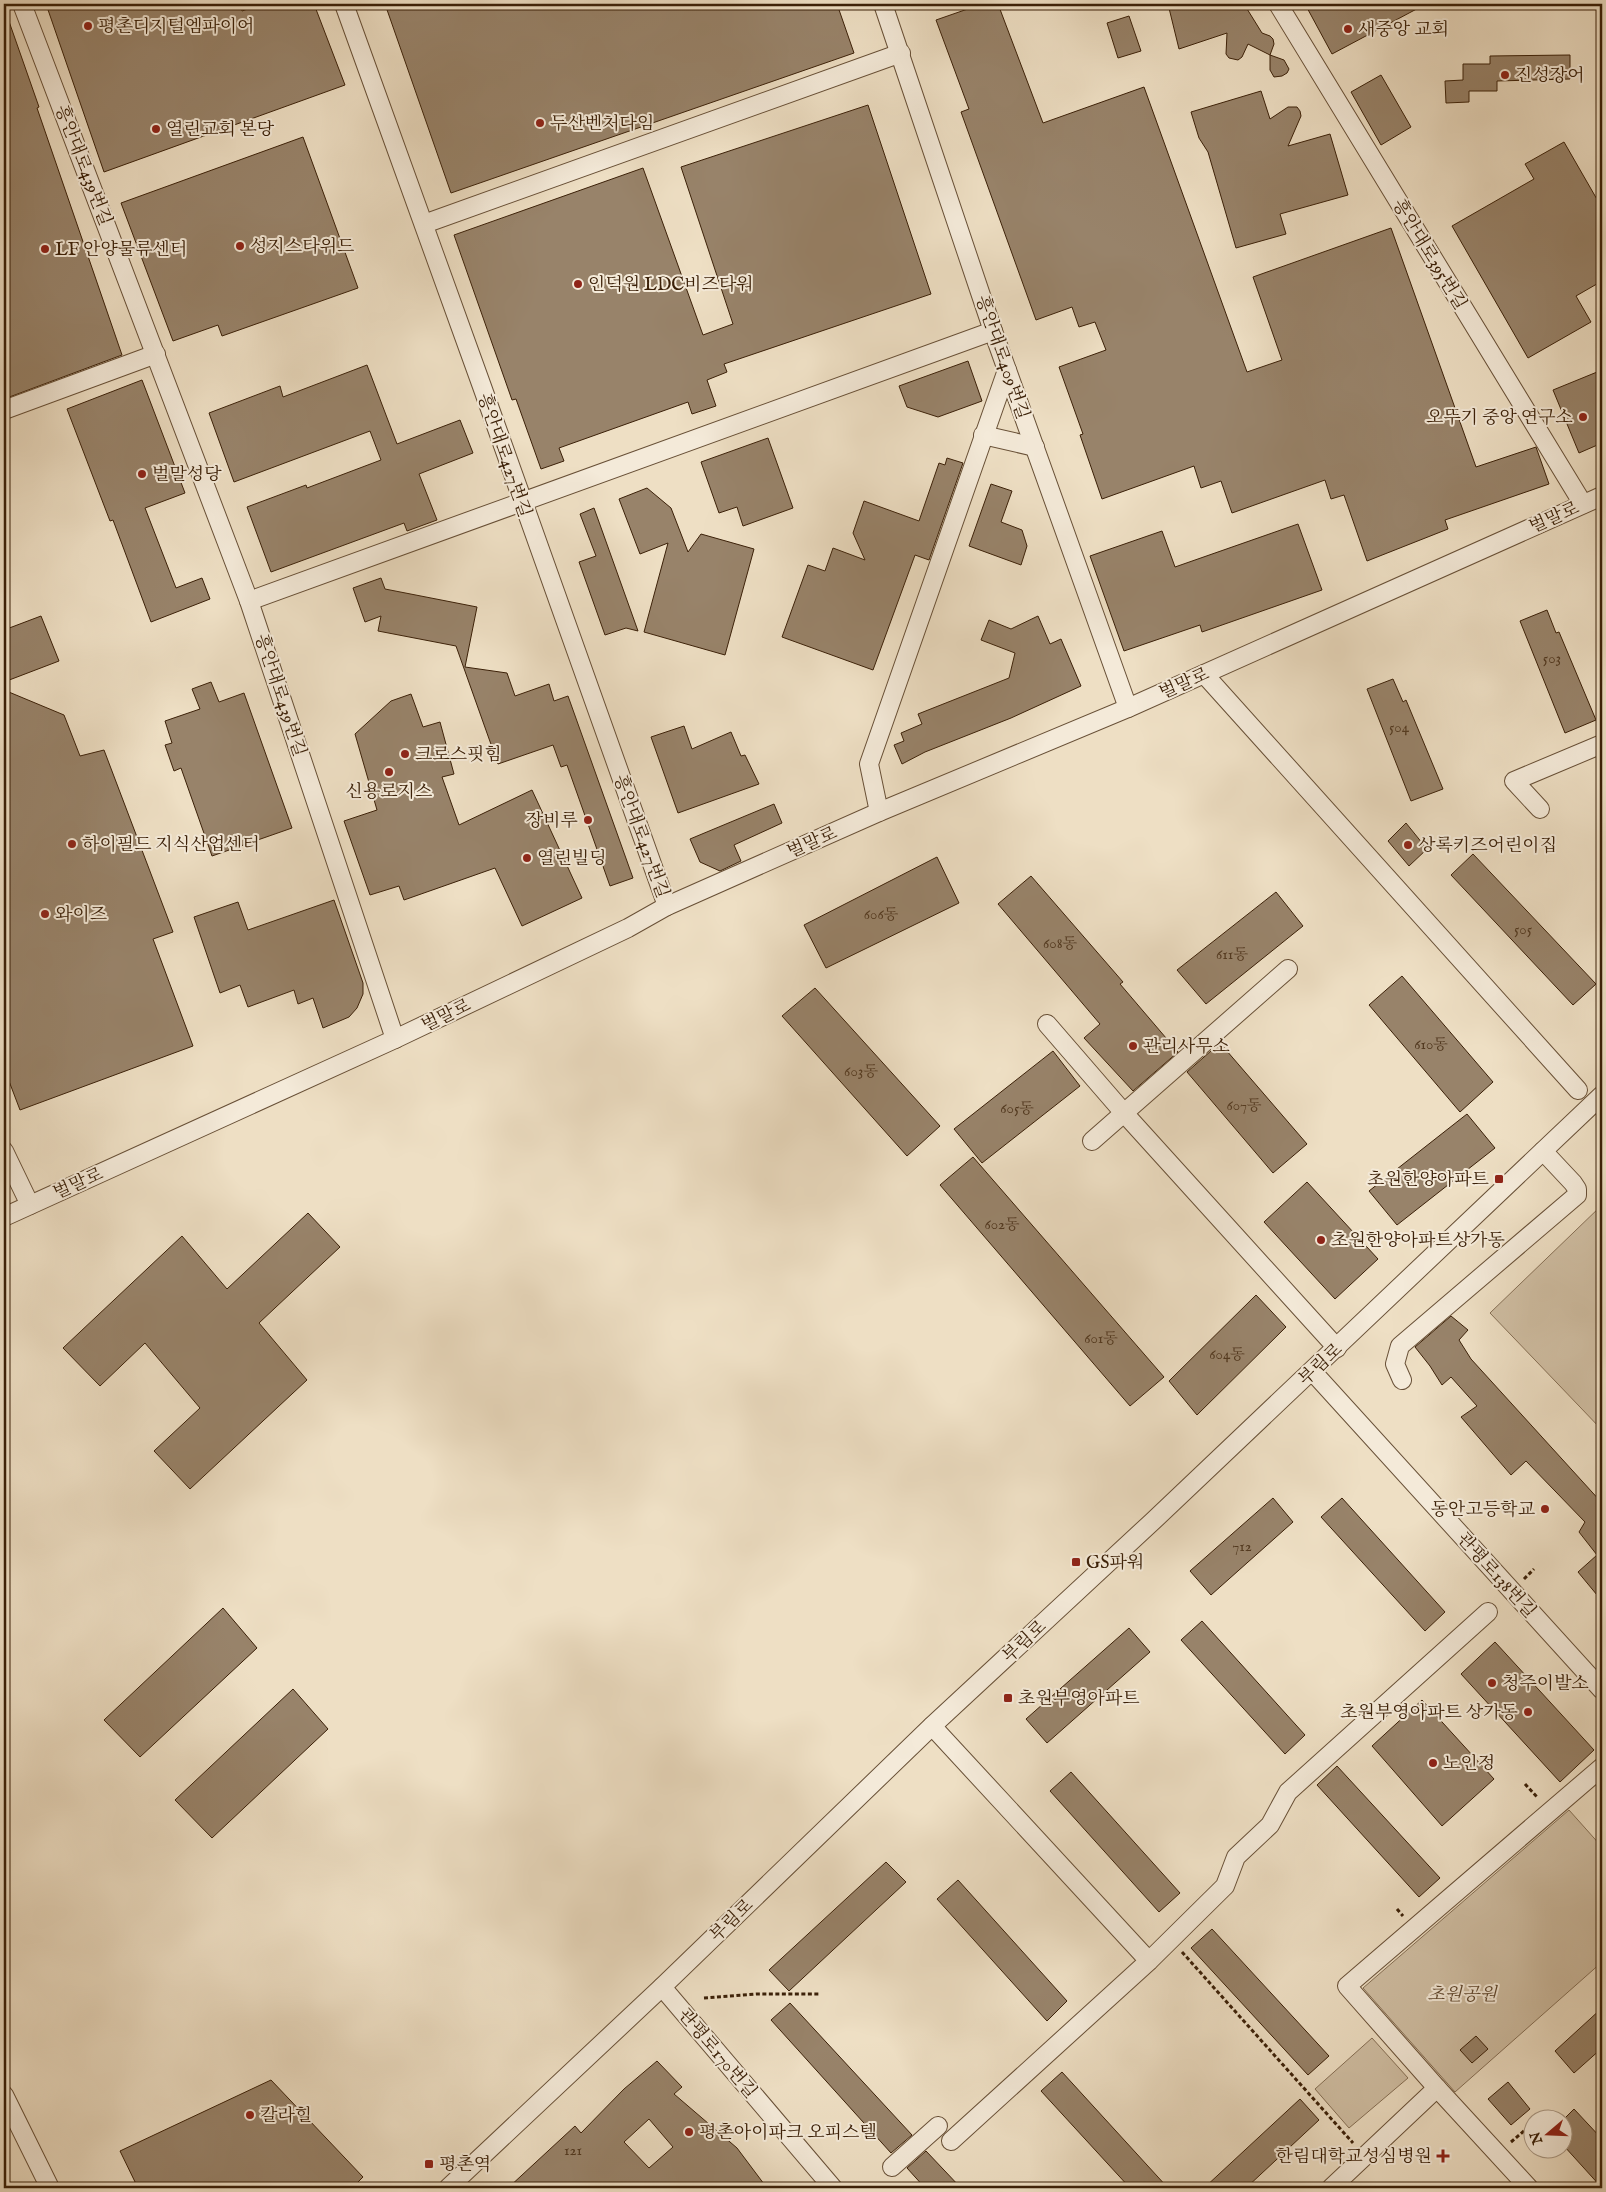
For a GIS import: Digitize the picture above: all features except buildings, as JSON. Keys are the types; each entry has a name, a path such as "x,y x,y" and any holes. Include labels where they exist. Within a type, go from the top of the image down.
{"street":[{"name":"흥안대로439번길","path":"22,4 249,601 395,1039"},
{"name":"흥안대로427번길","path":"344,4 667,906"},
{"name":"흥안대로409번길","path":"883,4 993,331 1128,708"},
{"name":"흥안대로395번길","path":"1278,4 1583,504"},
{"path":"424,224 901,53"},
{"path":"249,601 993,331"},
{"path":"4,410 156,354"},
{"path":"879,812 869,764 1007,370"},
{"path":"983,436 1035,447"},
{"name":"벌말로","path":"4,1217 395,1039 628,928 667,906 879,812 1128,708 1602,496"},
{"path":"1204,674 1578,1090"},
{"path":"1540,809 1514,781 1602,744"},
{"path":"1092,1141 1288,969"},
{"path":"1047,1024 1124,1113 1337,1348"},
{"name":"부림로","path":"448,2188 662,1987 932,1726 1337,1348 1602,1095"},
{"path":"4,1151 30,1205"},
{"path":"1402,1380 1395,1364 1400,1346 1577,1195 1577,1189 1573,1183 1543,1151"},
{"name":"관평로138번길","path":"1312,1371 1602,1690"},
{"path":"951,2140 1150,1961 1225,1886 1236,1857 1270,1825 1288,1792 1488,1612"},
{"path":"932,1726 1150,1961"},
{"path":"1529,2188 1436,2088 1347,1986 1602,1767"},
{"name":"관평로170번길","path":"662,1987 833,2188"},
{"path":"1331,2188 1436,2088"},
{"path":"4,2095 50,2188"},
{"path":"892,2167 938,2126"}],"path":[{"path":"1170,1939 1344,2132 1364,2157"},
{"path":"704,1998 757,1994 820,1994"},
{"path":"1497,2154 1524,2131"}],"green space":[{"path":"1602,1205 1602,1430 1490,1313"},
{"name":"초원공원","path":"1569,1810 1602,1847 1602,1962 1455,2092 1363,1988"},
{"path":"1372,2038 1408,2078 1349,2128 1315,2089"}],"place":[{"name":"평촌디지털엠파이어","path":"88,26"},
{"name":"새중앙 교회","path":"1348,29"},
{"name":"진성장어","path":"1505,75"},
{"name":"두산벤처다임","path":"540,123"},
{"name":"열린교회 본당","path":"156,129"},
{"name":"성지스타위드","path":"240,246"},
{"name":"LF 안양물류센터","path":"45,249"},
{"name":"인덕원 LDC비즈타워","path":"578,284"},
{"name":"오뚜기 중앙 연구소","path":"1583,417"},
{"name":"벌말성당","path":"142,474"},
{"name":"크로스핏힘","path":"405,754"},
{"name":"신용로지스","path":"389,772"},
{"name":"장비루","path":"588,820"},
{"name":"하이필드 지식산업센터","path":"72,844"},
{"name":"상록키즈어린이집","path":"1408,845"},
{"name":"열린빌딩","path":"527,858"},
{"name":"와이즈","path":"45,914"},
{"name":"관리사무소","path":"1133,1046"},
{"name":"초원한양아파트","path":"1499,1179"},
{"name":"초원한양아파트상가동","path":"1321,1240"},
{"name":"동안고등학교","path":"1545,1509"},
{"name":"GS파워","path":"1076,1562"},
{"name":"청주이발소","path":"1492,1683"},
{"name":"초원부영아파트","path":"1008,1698"},
{"name":"초원부영아파트 상가동","path":"1528,1712"},
{"name":"노인정","path":"1433,1763"},
{"name":"칼라힐","path":"250,2115"},
{"name":"평촌아이파크 오피스텔","path":"689,2132"},
{"name":"한림대학교성심병원","path":"1443,2156"},
{"name":"평촌역","path":"429,2164"}]}
